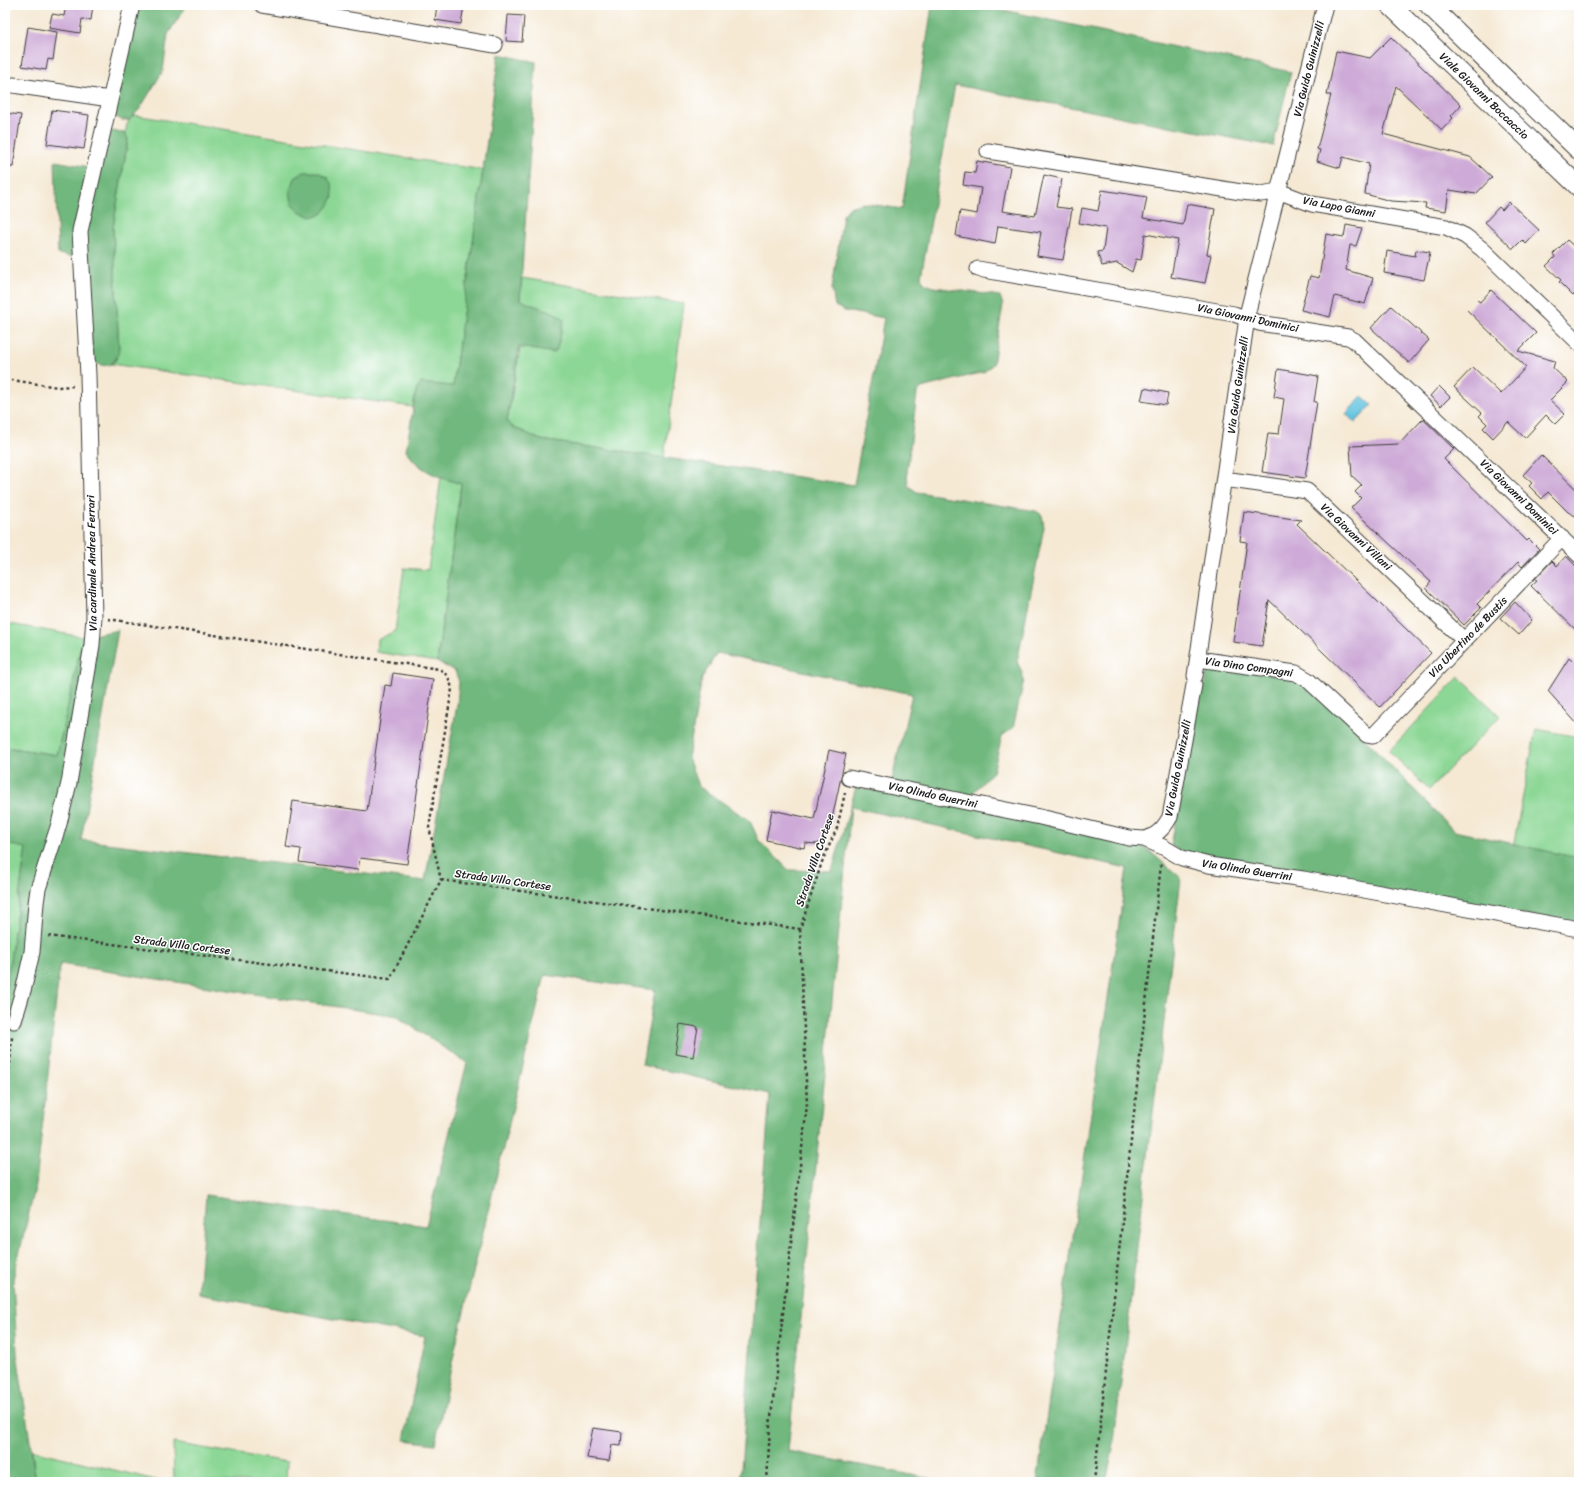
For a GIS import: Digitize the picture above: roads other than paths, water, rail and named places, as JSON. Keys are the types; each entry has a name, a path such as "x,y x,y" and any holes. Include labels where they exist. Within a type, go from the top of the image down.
{"street":[{"name":"Via cardinale Andrea Ferrari","path":"14,1021 30,964 38,889 59,824 69,783 92,645 94,617 88,375 80,231 132,5"},
{"path":"262,5 495,44"},
{"name":"Via Guido Guinizzelli","path":"1144,839 1156,834 1165,825 1170,817 1198,659 1247,319 1325,5"},
{"name":"Viale Giovanni Boccaccio","path":"1390,5 1579,187"},
{"path":"1429,5 1579,150"},
{"path":"13,85 110,100"},
{"name":"Via Lapo Gianni","path":"988,151 1241,192 1261,194 1278,191 1312,204 1434,224 1458,232 1469,238 1579,343"},
{"name":"Via Giovanni Dominici","path":"978,269 1234,314 1259,323 1348,337 1354,340 1579,555"},
{"name":"Via Giovanni Villani","path":"1224,479 1307,491 1465,641"},
{"name":"Via Ubertino de Bustis","path":"1373,736 1562,538"},
{"name":"Via Dino Compagni","path":"1198,659 1296,673 1308,680 1367,735 1373,736"},
{"name":"Via Olindo Guerrini","path":"849,778 1040,817 1129,838 1144,839 1163,847 1182,858 1209,865 1303,879 1579,929"}],"water":[{"path":"1362,396 1372,405 1355,423 1346,414"}]}
